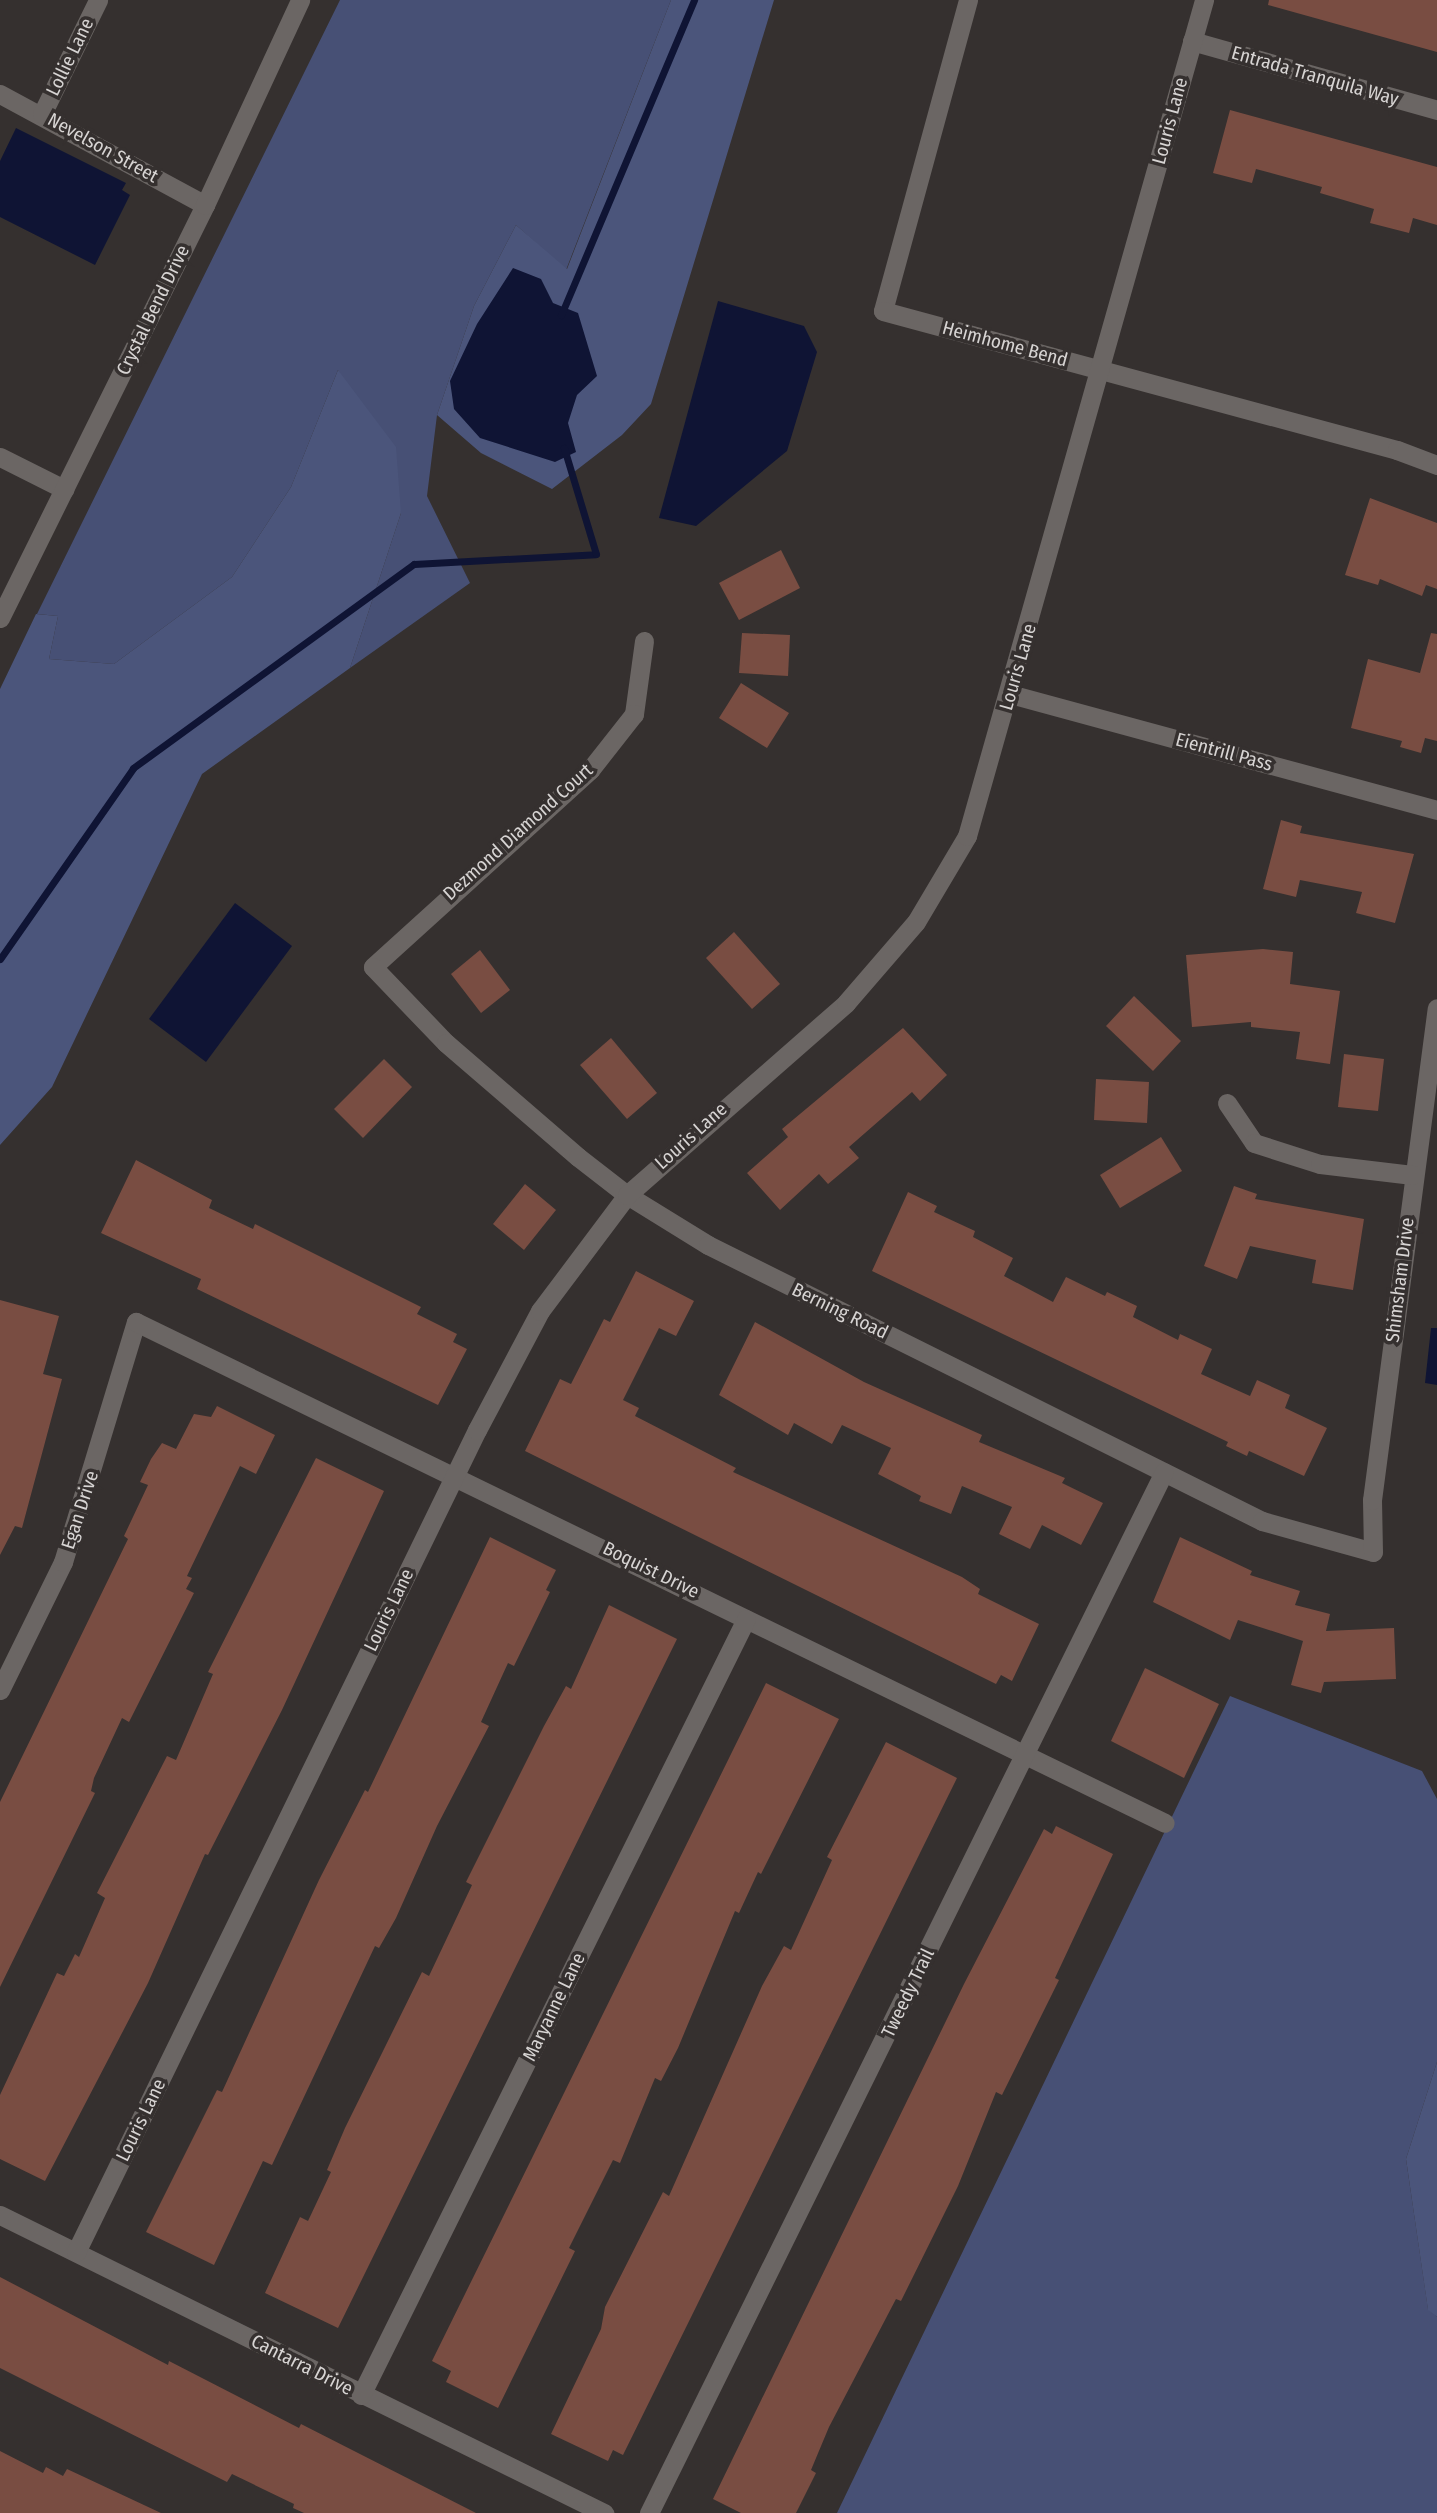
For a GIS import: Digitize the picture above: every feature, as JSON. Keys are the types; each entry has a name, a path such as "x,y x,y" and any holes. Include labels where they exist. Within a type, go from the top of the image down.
{"street":[{"name":"Lollie Lane","path":"42,114 98,0"},
{"name":"Crystal Bend Drive","path":"0,618 205,205 300,0"},
{"name":"Heimhome Bend","path":"968,0 883,312 1397,450 1437,466"},
{"name":"Louris Lane","path":"76,2252 456,1474 540,1311 627,1195 846,1003 916,922 967,836 1102,370 1204,0"},
{"name":"Entrada Tranquila Way","path":"1192,41 1437,110"},
{"name":"Nevelson Street","path":"0,94 42,114 205,205"},
{"path":"0,457 64,489"},
{"name":"Dezmond Diamond Court","path":"374,966 590,770 634,714 644,641"},
{"name":"Eientrill Pass","path":"1010,694 1437,810"},
{"name":"Berning Road","path":"374,966 446,1043 627,1195 708,1245 1262,1521 1373,1552"},
{"name":"Shimsham Drive","path":"1373,1552 1372,1500 1412,1175 1437,1008"},
{"path":"1227,1102 1254,1143 1320,1164 1412,1175"},
{"name":"Boquist Drive","path":"136,1322 456,1474 746,1619 1028,1753 1165,1823"},
{"name":"Egan Drive","path":"0,1690 63,1562 136,1322"},
{"name":"Tweedy Trail","path":"649,2513 1028,1753 1164,1472"},
{"name":"Maryanne Lane","path":"361,2395 746,1619"},
{"name":"Cantarra Drive","path":"0,2215 604,2513"}],"shaded area":[{"path":"340,0 671,0 566,270 516,225 474,306 437,415 427,496 470,583 350,668 401,513 338,370 291,487 232,577 114,664 49,659 58,616 37,614"},
{"path":"671,0 774,0 651,404 622,435 552,489 481,453 437,415 474,306 516,225 567,269"},
{"path":"16,128 126,183 122,190 130,195 95,265 0,217 0,161"},
{"path":"513,268 541,279 553,303 578,313 597,376 577,395 568,423 576,452 555,462 480,438 454,409 450,381 477,324"},
{"path":"718,301 804,326 817,352 787,451 696,526 659,518"},
{"path":"338,370 396,447 401,513 350,668 202,774 52,1087 0,1145 0,689 36,614 58,616 49,659 114,664 232,577 291,487"},
{"path":"235,903 292,946 206,1062 149,1019"},
{"path":"1431,1328 1437,1328 1437,1385 1425,1383"},
{"path":"1230,1696 1422,1771 1437,1799 1437,2062 1406,2159 1428,2309 1437,2317 1437,2513 837,2513"},
{"path":"1437,2062 1437,2317 1428,2310 1406,2159"}],"building":[{"path":"1269,0 1437,0 1437,52 1268,5"},
{"path":"1230,110 1437,167 1437,225 1413,218 1409,233 1370,223 1374,209 1320,193 1322,187 1256,169 1252,183 1213,173"},
{"path":"1370,498 1437,523 1437,589 1426,585 1422,596 1380,579 1378,585 1345,575"},
{"path":"781,550 800,588 739,620 719,583"},
{"path":"742,633 790,635 788,676 739,673"},
{"path":"1431,633 1437,634 1437,741 1425,738 1421,753 1400,747 1402,741 1351,728 1368,659 1420,673"},
{"path":"741,683 789,713 767,748 719,718"},
{"path":"1281,820 1302,826 1300,833 1414,854 1395,923 1356,913 1362,892 1300,880 1296,897 1263,889"},
{"path":"734,932 780,984 752,1009 706,958"},
{"path":"1263,949 1293,952 1290,984 1340,991 1330,1064 1296,1059 1300,1032 1251,1027 1251,1022 1192,1027 1186,955"},
{"path":"480,950 510,990 481,1013 451,974"},
{"path":"1134,996 1181,1041 1153,1071 1106,1026"},
{"path":"903,1028 947,1075 920,1101 912,1092 849,1147 859,1158 828,1184 819,1174 780,1210 747,1173 788,1137 782,1129"},
{"path":"611,1038 657,1093 627,1119 580,1065"},
{"path":"1344,1054 1384,1059 1378,1111 1338,1107"},
{"path":"384,1059 412,1087 363,1138 334,1109"},
{"path":"1096,1079 1149,1082 1147,1123 1094,1120"},
{"path":"1161,1137 1182,1171 1120,1208 1100,1175"},
{"path":"136,1160 212,1200 209,1208 253,1229 255,1224 421,1307 417,1314 457,1334 453,1342 467,1349 438,1405 197,1289 201,1279 101,1233"},
{"path":"525,1184 556,1210 524,1250 493,1224"},
{"path":"1234,1186 1257,1194 1255,1199 1364,1219 1353,1290 1312,1283 1316,1260 1250,1246 1237,1279 1204,1266"},
{"path":"908,1192 937,1206 934,1212 975,1231 973,1237 1013,1258 1004,1276 1053,1302 1066,1277 1105,1296 1107,1292 1137,1306 1133,1317 1178,1340 1180,1334 1212,1349 1201,1374 1250,1396 1257,1380 1290,1395 1285,1408 1327,1428 1304,1476 1249,1451 1247,1456 1226,1446 1228,1442 872,1271"},
{"path":"636,1271 694,1301 676,1336 659,1328 623,1400 639,1408 635,1416 736,1468 733,1472 962,1577 980,1589 978,1594 1039,1624 1012,1681 1001,1675 996,1684 525,1451 560,1379 571,1384 604,1319 610,1322"},
{"path":"0,1300 59,1316 43,1374 62,1379 22,1528 15,1526 0,1555"},
{"path":"755,1322 864,1382 982,1435 979,1442 1065,1478 1062,1483 1103,1503 1081,1545 1042,1525 1030,1549 999,1534 1012,1507 962,1486 951,1514 919,1501 921,1496 878,1474 891,1448 842,1425 832,1444 794,1423 788,1435 719,1395"},
{"path":"217,1406 275,1435 256,1474 240,1466 187,1576 192,1578 186,1589 194,1593 129,1722 122,1718 94,1778 91,1791 95,1793 0,1987 0,1802 128,1539 124,1536 148,1485 140,1482 151,1459 162,1443 176,1449 194,1414 211,1417"},
{"path":"316,1458 384,1491 282,1710 208,1855 205,1854 148,1983 45,2181 0,2159 0,2095 57,1973 64,1976 75,1954 79,1957 105,1898 97,1893 167,1756 176,1760 213,1674 208,1672"},
{"path":"490,1537 556,1570 546,1590 550,1592 514,1666 508,1663 481,1722 489,1726 437,1826 396,1918 379,1948 375,1946 272,2165 263,2161 214,2265 146,2232 217,2090 222,2092 319,1880 365,1790 368,1792"},
{"path":"1180,1537 1252,1571 1250,1575 1300,1591 1295,1605 1330,1614 1326,1631 1394,1628 1396,1679 1324,1682 1321,1693 1291,1685 1303,1641 1238,1620 1230,1640 1153,1602"},
{"path":"609,1605 677,1639 338,2328 265,2293 300,2217 308,2221 331,2172 327,2170 345,2128 422,1972 429,1976 472,1885 466,1882 544,1726 566,1686 571,1689"},
{"path":"1145,1668 1219,1704 1184,1778 1111,1741"},
{"path":"766,1683 839,1719 761,1874 758,1872 739,1913 735,1911 678,2048 661,2081 655,2078 620,2163 613,2160 569,2248 575,2251 498,2408 446,2382 451,2371 432,2361"},
{"path":"886,1742 957,1778 623,2455 613,2450 608,2461 551,2434 601,2329 605,2307 663,2192 669,2196 762,1986 784,1946 791,1950 832,1860 827,1857"},
{"path":"1056,1826 1113,1854 1055,1978 1059,1980 1002,2095 996,2092 958,2186 901,2301 896,2299 829,2427 811,2470 816,2473 796,2513 741,2513 713,2499 964,1984 1044,1829 1052,1834"},
{"path":"0,2277 168,2365 169,2361 299,2428 301,2424 476,2513 304,2513 293,2508 294,2504 232,2474 227,2482 0,2368"},
{"path":"0,2451 43,2473 46,2467 63,2476 67,2469 161,2513 0,2513"}],"waterway":[{"path":"561,315 694,0"},
{"path":"0,959 133,768 414,564 596,554 564,448"}]}
